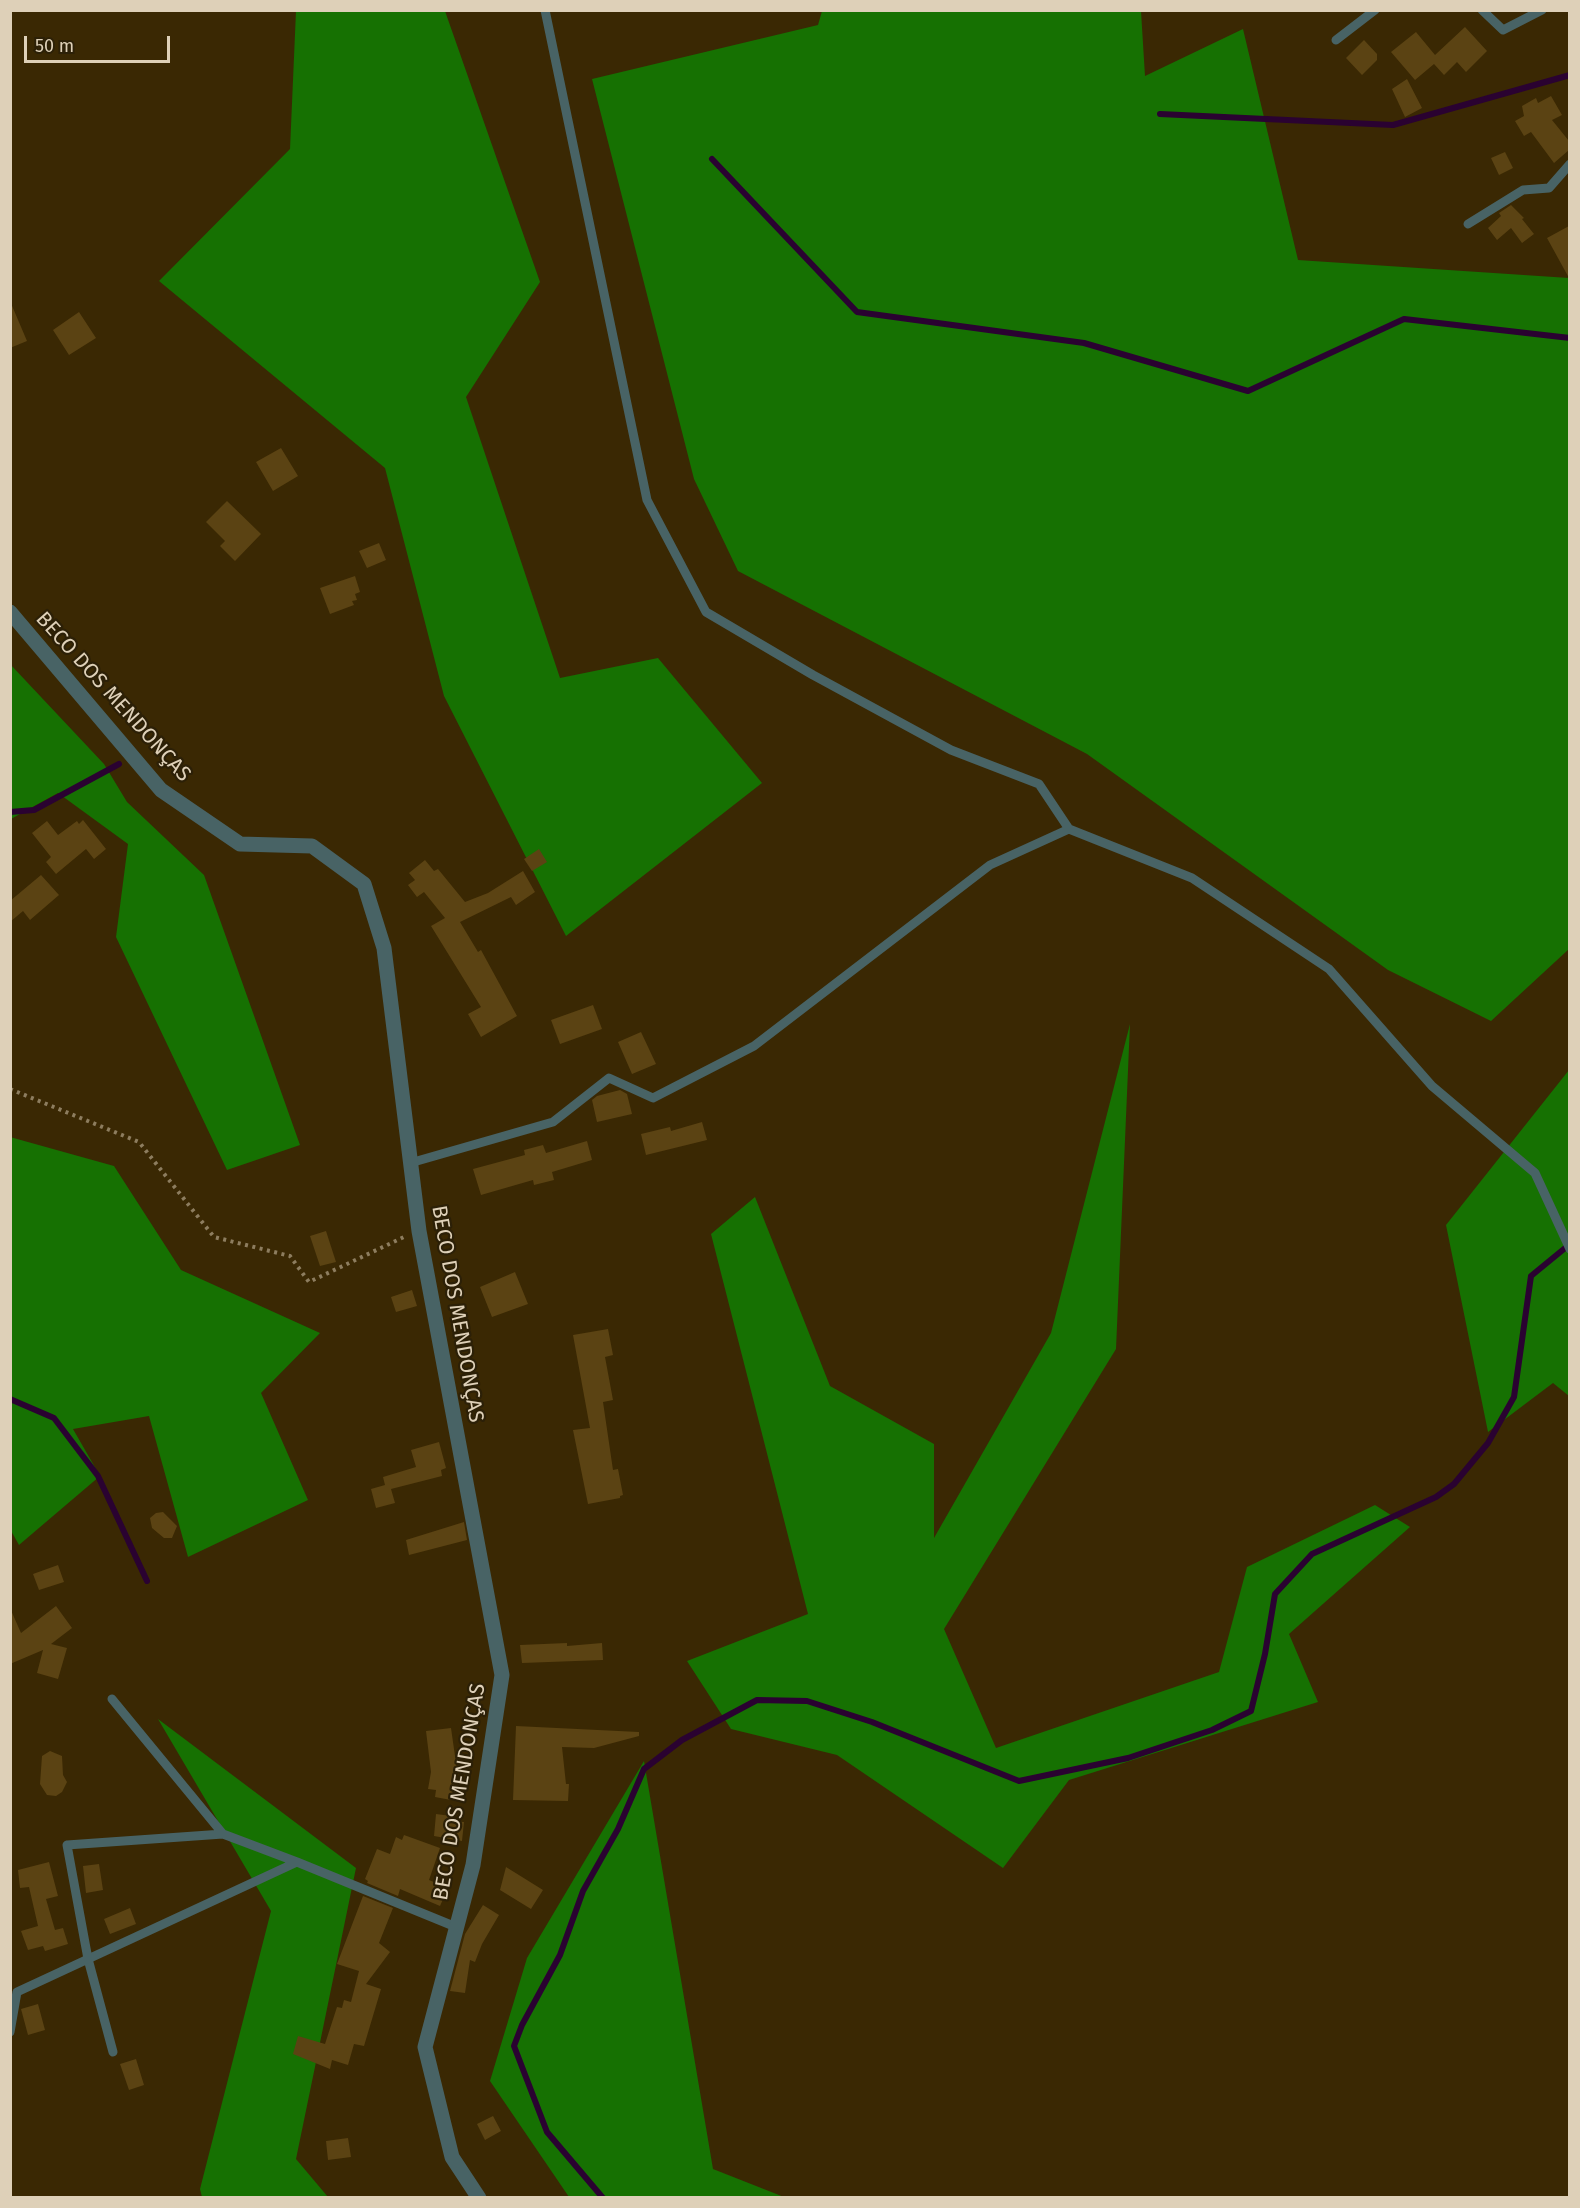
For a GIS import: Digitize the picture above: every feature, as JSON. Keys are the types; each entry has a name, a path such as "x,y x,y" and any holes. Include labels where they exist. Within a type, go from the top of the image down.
{"street":[{"name":"BECO DOS MENDONÇAS","path":"10,612 161,790 240,844 312,846 364,884 384,948 418,1231 502,1675 473,1865 425,2047 452,2157 479,2198"}],"lane":[{"path":"545,10 647,500 706,612 813,675 951,750 1039,784 1068,829 1192,878 1329,969 1432,1086 1535,1173 1569,1249"},
{"path":"1336,40 1375,10"},
{"path":"1482,10 1503,30 1542,10"},
{"path":"1468,224 1523,190 1549,188 1569,164"},
{"path":"410,1162 553,1122 609,1078 653,1098 754,1046 990,865 1068,829"},
{"path":"112,1699 223,1834"},
{"path":"113,2052 88,1959 67,1845 223,1834 456,1927"},
{"path":"10,2032 16,1992 297,1862"}],"path":[{"path":"10,1089 139,1142 214,1237 290,1256 309,1282 418,1231"}],"green space":[{"path":"296,11 445,11 540,282 466,397 560,678 658,658 762,783 566,936 444,696 385,468 159,281 290,149"},
{"path":"822,11 1141,11 1145,76 1243,29 1298,260 1569,278 1569,949 1491,1021 1388,970 1087,754 738,571 694,479 592,79 818,25"},
{"path":"10,664 104,764 127,802 204,875 300,1145 227,1170 116,937 128,844 58,793 11,819"},
{"path":"1130,1024 1116,1349 944,1629 996,1748 1219,1672 1247,1567 1375,1505 1410,1527 1289,1634 1318,1702 1069,1780 1003,1868 837,1755 731,1729 687,1661 808,1614 711,1234 755,1197 830,1386 934,1444 934,1538 1051,1333"},
{"path":"1569,1070 1569,1396 1553,1383 1488,1432 1446,1225"},
{"path":"10,1137 114,1166 181,1270 320,1333 261,1393 308,1500 188,1557 149,1416 73,1429 100,1476 19,1545 10,1529"},
{"path":"158,1719 356,1868 296,2159 328,2197 202,2197 200,2189 271,1911"},
{"path":"644,1761 713,2169 784,2197 569,2197 490,2081 527,1958"}],"building":[{"path":"1465,27 1487,51 1466,72 1457,62 1444,75 1434,64 1415,80 1391,52 1416,32 1435,55"},
{"path":"1364,40 1377,54 1377,60 1362,75 1346,58"},
{"path":"1407,79 1422,108 1405,117 1392,89"},
{"path":"1551,96 1562,115 1552,120 1569,141 1569,150 1554,163 1531,132 1524,136 1515,121 1524,116 1522,106 1536,98 1538,103"},
{"path":"1505,152 1513,168 1499,175 1491,158"},
{"path":"1511,205 1524,218 1522,219 1534,234 1522,243 1511,228 1497,240 1488,228 1501,216 1499,213"},
{"path":"1569,226 1569,278 1547,238"},
{"path":"10,301 27,341 10,348"},
{"path":"79,312 96,338 69,355 53,330"},
{"path":"281,448 298,476 273,491 256,462"},
{"path":"227,501 261,534 235,561 220,546 225,541 206,522"},
{"path":"379,543 386,560 367,568 359,551"},
{"path":"355,576 360,592 355,594 357,600 352,601 354,605 330,614 320,588"},
{"path":"83,820 106,849 94,859 86,849 56,874 46,862 51,857 32,833 47,821 58,835 77,821 79,824"},
{"path":"539,849 547,862 532,871 524,859"},
{"path":"425,860 434,871 438,869 465,902 488,893 523,871 535,892 516,905 511,897 460,922 478,952 481,950 517,1016 481,1037 468,1014 481,1007 431,926 445,918 424,892 417,897 408,885 415,880 409,873"},
{"path":"41,875 59,895 30,920 23,911 10,922 10,901"},
{"path":"593,1005 602,1029 560,1044 551,1020"},
{"path":"641,1032 656,1064 632,1074 618,1042"},
{"path":"620,1090 627,1094 632,1114 597,1122 592,1100 597,1096"},
{"path":"702,1122 707,1140 646,1155 641,1134 670,1127 671,1131"},
{"path":"587,1141 592,1160 552,1172 554,1180 534,1185 533,1180 481,1195 473,1169 525,1155 524,1150 543,1145 546,1153"},
{"path":"326,1231 336,1262 320,1266 310,1236"},
{"path":"515,1272 528,1304 492,1317 480,1287"},
{"path":"412,1290 417,1306 396,1312 391,1297"},
{"path":"608,1329 613,1355 605,1357 613,1400 603,1402 613,1470 618,1469 623,1495 620,1498 588,1504 573,1430 590,1428 573,1335"},
{"path":"439,1442 446,1468 441,1470 442,1476 391,1489 395,1503 376,1508 371,1489 385,1485 383,1477 416,1467 411,1450"},
{"path":"163,1512 177,1526 172,1538 164,1538 152,1528 150,1518 156,1513"},
{"path":"464,1522 467,1540 409,1555 406,1540"},
{"path":"58,1565 64,1582 39,1590 33,1574"},
{"path":"56,1606 72,1628 51,1644 67,1648 58,1679 37,1673 43,1650 10,1664 10,1608 21,1633"},
{"path":"567,1643 567,1646 602,1643 603,1660 522,1663 520,1645"},
{"path":"516,1726 639,1732 639,1736 594,1748 562,1747 566,1784 569,1784 568,1801 513,1800"},
{"path":"451,1728 457,1770 451,1800 435,1797 436,1790 428,1789 431,1772 426,1731"},
{"path":"50,1751 62,1756 63,1775 67,1782 62,1792 56,1796 47,1795 40,1784 42,1756"},
{"path":"436,1814 451,1816 450,1821 464,1822 462,1841 434,1836"},
{"path":"404,1835 440,1848 429,1880 448,1888 440,1906 400,1889 398,1896 367,1883 365,1879 377,1849 390,1854 396,1837 402,1840"},
{"path":"49,1862 58,1896 46,1899 55,1930 63,1928 68,1944 45,1951 43,1946 28,1950 21,1931 38,1926 29,1887 20,1888 18,1870"},
{"path":"99,1864 103,1890 86,1893 83,1866"},
{"path":"506,1867 543,1890 531,1909 500,1890"},
{"path":"363,1896 393,1908 379,1943 390,1952 366,1984 381,1989 364,2046 354,2044 348,2065 332,2060 330,2069 293,2054 298,2036 325,2044 337,2007 342,2008 344,2000 351,2002 359,1971 337,1964"},
{"path":"483,1905 499,1915 482,1944 475,1962 470,1960 465,1993 450,1991 465,1934"},
{"path":"130,1908 136,1924 110,1934 104,1919"},
{"path":"38,2004 45,2030 28,2035 21,2009"},
{"path":"136,2059 144,2085 129,2090 120,2064"},
{"path":"493,2116 501,2131 485,2140 477,2124"},
{"path":"348,2138 351,2157 328,2160 326,2141"}],"waterway":[{"path":"1160,114 1393,125 1570,75"},
{"path":"712,159 857,312 1084,343 1248,391 1404,319 1570,338"},
{"path":"10,812 34,810 119,764"},
{"path":"603,2198 547,2132 514,2046 522,2025 560,1955 583,1891 618,1829 644,1769 682,1740 757,1700 807,1701 872,1722 1019,1781 1128,1758 1212,1730 1251,1711 1265,1654 1275,1594 1312,1554 1436,1497 1454,1484 1488,1443 1514,1397 1531,1276 1570,1244"},
{"path":"10,1399 54,1418 98,1476 147,1581"}]}
